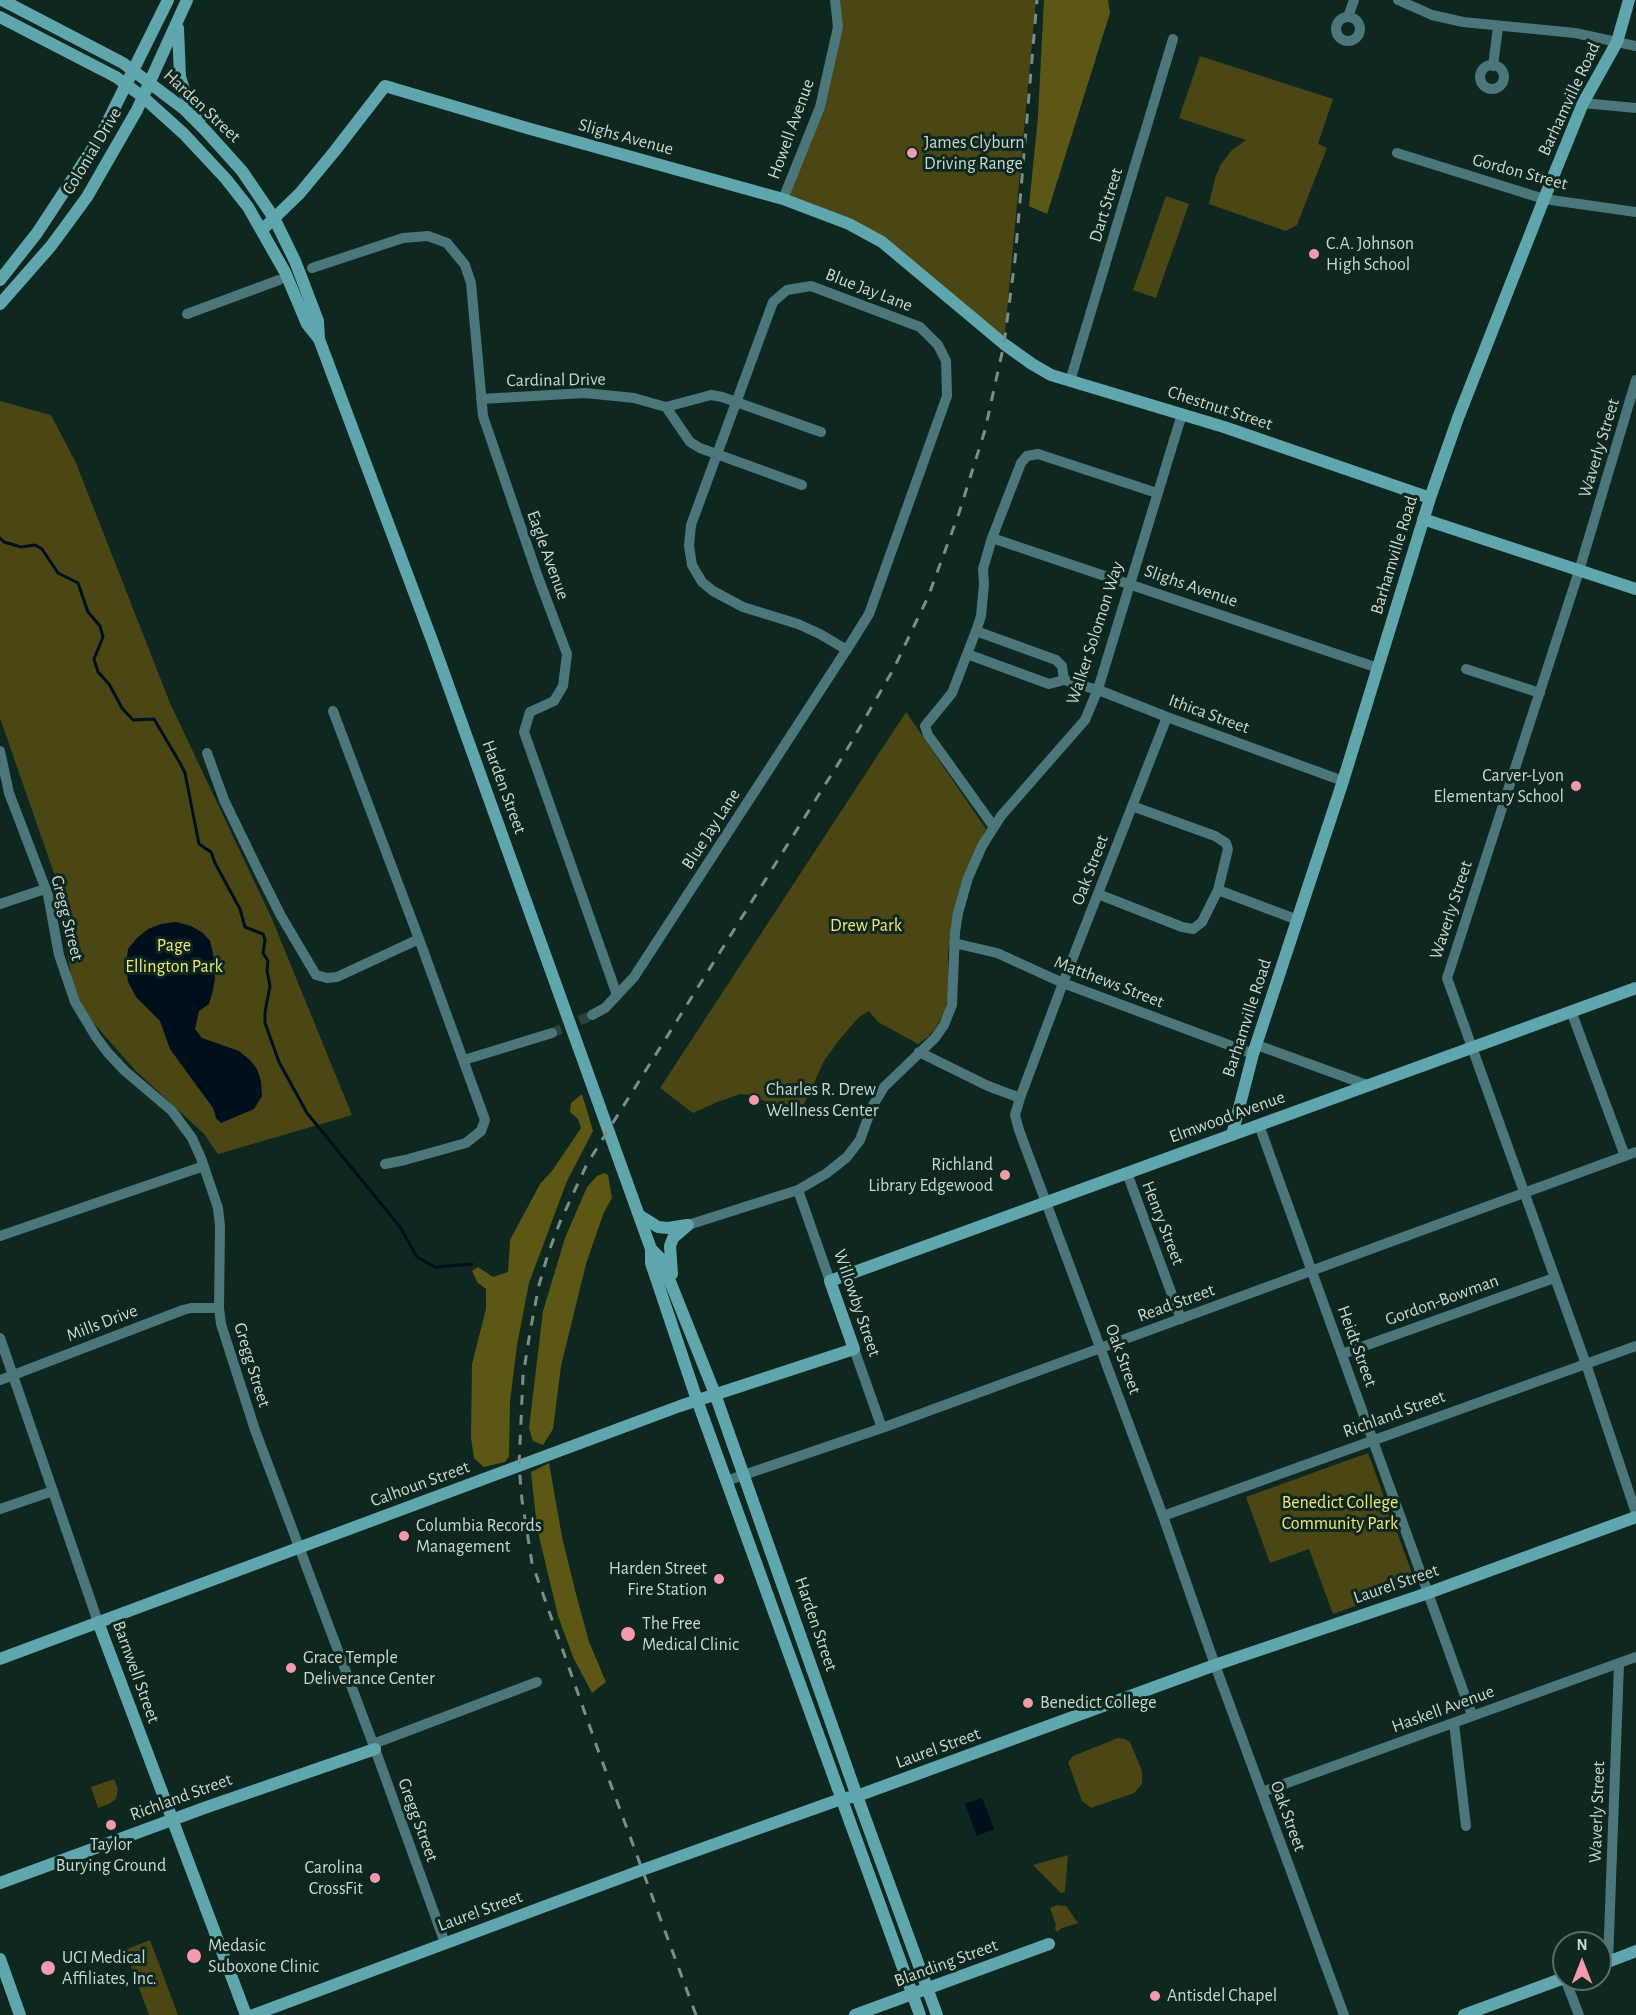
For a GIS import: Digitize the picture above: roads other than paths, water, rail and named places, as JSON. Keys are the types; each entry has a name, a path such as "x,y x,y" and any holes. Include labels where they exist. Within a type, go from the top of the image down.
{"street":[{"name":"Harden Street","path":"2,0 92,46 134,71 206,131 242,171 274,218 295,261 318,321 319,339 433,642 639,1214 651,1249 651,1263 697,1400 920,2015"},
{"name":"Colonial Drive","path":"0,280 37,233 74,180 100,137 168,0"},
{"name":"Colonial Drive","path":"0,304 51,246 87,197 143,97 188,0"},
{"name":"Howell Avenue","path":"783,199 820,107 838,27 835,0"},
{"path":"1348,17 1354,0"},
{"path":"1398,0 1432,15 1463,22 1575,33 1636,46"},
{"name":"Barhamville Road","path":"1232,1135 1255,1049 1298,920 1430,498 1462,407 1544,199 1583,103 1617,42 1629,0"},
{"name":"Harden Street","path":"0,17 83,59 127,85 205,154 226,179 262,230 285,272 307,324 319,339"},
{"path":"179,19 177,40 180,77 187,98 206,131"},
{"path":"1493,66 1497,27"},
{"name":"Dart Street","path":"1070,381 1173,39"},
{"name":"Slighs Avenue","path":"262,230 300,193 385,86 783,199 849,224 882,242 1004,344"},
{"path":"1583,103 1636,108"},
{"name":"Gordon Street","path":"1397,153 1544,199 1636,212"},
{"name":"Eagle Avenue","path":"312,268 402,238 428,236 447,243 465,265 471,282 483,416 537,577 567,654 563,686 554,701 530,712 524,732 617,995"},
{"path":"187,314 277,281"},
{"name":"Blue Jay Lane","path":"592,1015 605,1008 634,977 847,650 869,614 947,396 946,361 938,345 920,327 811,286 787,290 773,302 691,525 689,546 692,565 702,582 714,591 743,607 798,624 847,650"},
{"name":"Chestnut Street","path":"1004,344 1041,370 1070,381 1182,414 1430,498"},
{"name":"Waverly Street","path":"1636,380 1579,571 1447,978 1586,1364 1636,1515"},
{"name":"Cardinal Drive","path":"480,399 585,393 634,398 666,407"},
{"path":"802,485 716,454 690,442 666,407 711,395 821,432"},
{"name":"Walker Solomon Way","path":"688,1225 798,1190 826,1173 847,1157 860,1140 872,1107 884,1087 935,1038 952,1005 954,943 958,913 968,878 982,846 1000,816 1085,720 1098,690 1182,414"},
{"path":"994,827 928,735 925,726 952,693 976,631 981,616 983,569 992,538 1021,463 1027,456 1038,454 1157,493"},
{"path":"1423,519 1636,589"},
{"name":"Slighs Avenue","path":"992,538 1378,668"},
{"path":"976,631 1056,660 1062,666 1064,680"},
{"name":"Ithica Street","path":"967,654 1049,684 1064,680 1098,690 1342,781"},
{"path":"1466,669 1540,693"},
{"path":"333,711 485,1120 481,1131 466,1143 385,1164"},
{"name":"Oak Street","path":"1167,717 1063,983 1015,1114 1344,2015"},
{"name":"Gregg Street","path":"0,751 9,793 45,889 58,955 81,1014 108,1053 125,1071 172,1111 199,1152 218,1208 221,1324 255,1430 374,1746 445,1943"},
{"path":"207,753 224,800 276,906 316,975 327,978 338,977 419,939"},
{"path":"1098,894 1182,927 1193,929 1202,922 1218,890 1228,849 1226,843 1215,836 1132,806"},
{"path":"0,904 45,889"},
{"path":"1218,890 1298,920"},
{"name":"Matthews Street","path":"954,943 997,953 1063,983 1367,1085"},
{"name":"Elmwood Avenue","path":"830,1281 1636,988"},
{"path":"1571,1011 1631,1154"},
{"path":"464,1060 552,1033"},
{"path":"919,1052 988,1086 1020,1098"},
{"name":"Heidt Street","path":"1259,1125 1472,1715"},
{"name":"Read Street","path":"726,1481 882,1428 1631,1154"},
{"path":"0,1236 204,1166"},
{"name":"Henry Street","path":"1127,1173 1181,1319"},
{"name":"Willowby Street","path":"798,1190 882,1428"},
{"path":"639,1214 658,1227 688,1225"},
{"path":"677,1299 669,1249 673,1238 688,1225"},
{"name":"Harden Street","path":"651,1249 661,1260 715,1394 857,1796 938,2015"},
{"name":"Gordon-Bowman","path":"1342,1354 1554,1278"},
{"name":"Mills Drive","path":"0,1380 183,1310 219,1308"},
{"name":"Barnwell Street","path":"0,1338 98,1622 246,2015"},
{"name":"Richland Street","path":"1163,1516 1636,1346"},
{"name":"Calhoun Street","path":"0,1659 697,1400 771,1378 854,1349"},
{"path":"0,1509 52,1491"},
{"name":"Laurel Street","path":"253,2015 841,1799 857,1796 1215,1665 1428,1593 1636,1515"},
{"name":"Haskell Avenue","path":"1262,1792 1636,1657"},
{"name":"Waverly Street","path":"1606,1931 1619,1664"},
{"name":"Richland Street","path":"0,1883 374,1746 537,1682"},
{"path":"1454,1723 1466,1826"},
{"name":"Blanding Street","path":"855,2015 1049,1944"},
{"path":"1612,1960 1636,1951"},
{"path":"0,1959 20,2015"},
{"path":"1464,2015 1552,1983"},
{"path":"1569,1991 1579,2015"}],"water":[{"path":"176,922 191,926 203,933 210,941 213,953 215,979 212,994 209,1004 199,1011 195,1029 202,1038 239,1051 257,1069 261,1081 262,1096 254,1109 221,1123 216,1118 213,1108 170,1049 160,1021 136,997 128,982 126,965 128,949 148,929"},
{"path":"982,1798 994,1829 977,1836 965,1804"}],"waterway":[{"path":"0,538 4,542 21,547 35,545 42,549 58,573 78,583 88,612 100,626 103,637 94,659 98,672 109,684 122,708 133,720 154,719 180,763 185,773 199,844 211,852 240,909 245,927 263,934 265,940 263,953 268,961 270,986 265,1023 279,1062 307,1113 400,1227 417,1257 435,1267 472,1264"}],"tunnel":[{"path":"552,1033 592,1015"}],"railway":[{"path":"696,2015 532,1563 519,1466 523,1376 530,1332 548,1254 587,1164 845,753 893,670 928,597 959,513 985,430 1004,344 1015,260 1037,0"}],"place":[{"name":"James Clyburn Driving Range","path":"912,153"},
{"name":"C.A. Johnson High School","path":"1314,254"},
{"name":"Carver-Lyon Elementary School","path":"1576,786"},
{"name":"Charles R. Drew Wellness Center","path":"754,1100"},
{"name":"Richland Library Edgewood","path":"1005,1175"},
{"name":"Columbia Records Management","path":"404,1536"},
{"name":"Harden Street Fire Station","path":"719,1579"},
{"name":"The Free Medical Clinic","path":"628,1634"},
{"name":"Grace Temple Deliverance Center","path":"291,1668"},
{"name":"Benedict College","path":"1028,1703"},
{"name":"Taylor Burying Ground","path":"111,1825"},
{"name":"Carolina CrossFit","path":"375,1878"},
{"name":"Medasic Suboxone Clinic","path":"194,1956"},
{"name":"UCI Medical Affiliates, Inc.","path":"48,1968"},
{"name":"Antisdel Chapel","path":"1155,1996"}],"park label":[{"name":"Drew Park","path":"866,926"},
{"name":"Page Ellington Park","path":"174,956"},
{"name":"Benedict College Community Park","path":"1340,1513"}]}
